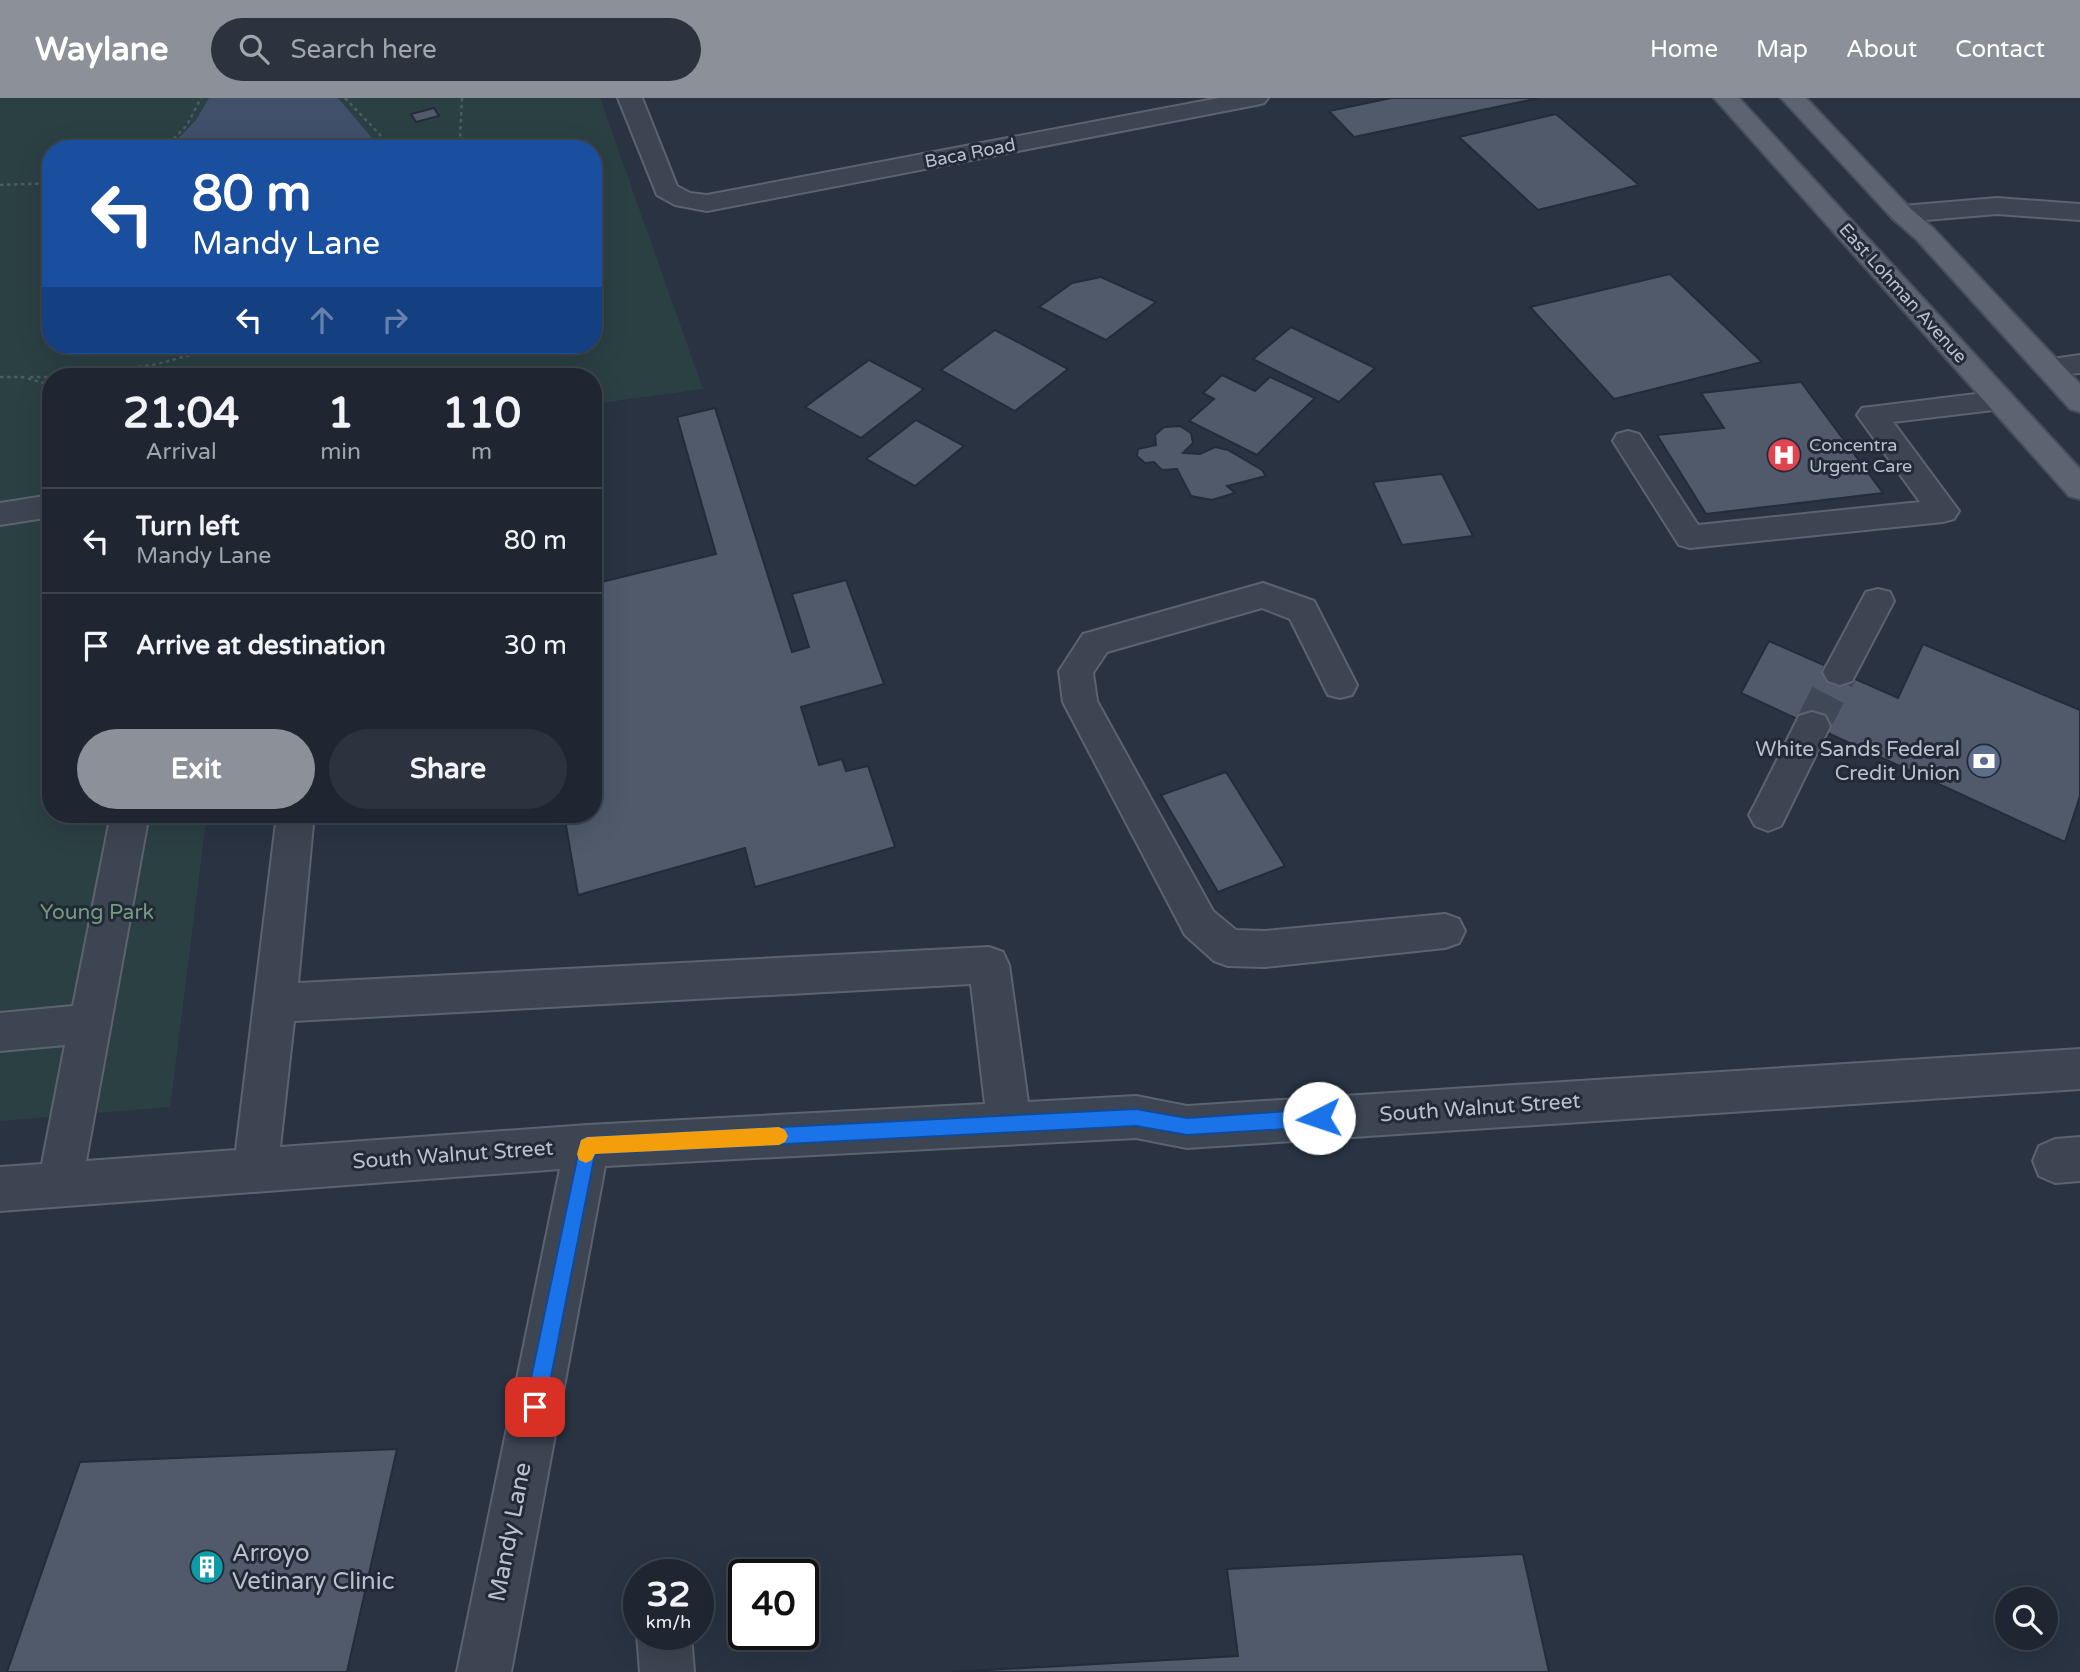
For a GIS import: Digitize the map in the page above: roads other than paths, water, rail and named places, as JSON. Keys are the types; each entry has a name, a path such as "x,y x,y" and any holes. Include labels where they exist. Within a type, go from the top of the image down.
{"main road":[{"name":"East Lohman Avenue","path":"1727,98 2080,488"},
{"path":"1793,98 1902,214 1925,234 2080,402"}],"street":[{"name":"Baca Road","path":"630,98 666,190 684,200 708,203 1256,98"},
{"path":"1902,214 1997,206 2080,212"},
{"path":"2048,367 2080,364"},
{"path":"1628,441 1690,537 1943,511 1872,415 2000,401"},
{"path":"0,514 42,507"},
{"path":"1340,685 1302,610 1263,594 1095,643 1076,671 1080,702 1199,923 1227,948 1265,948 1445,931"},
{"path":"1840,672 1878,601"},
{"path":"1768,814 1812,726"},
{"path":"60,1184 128,823"},
{"path":"256,1170 294,823"},
{"path":"275,1003 989,965 1009,1124"},
{"path":"0,1032 90,1024"},
{"name":"South Walnut Street","path":"0,1189 587,1146 1136,1117 1187,1127 2080,1069"},
{"name":"Mandy Lane","path":"484,1672 587,1146"},
{"path":"665,1650 667,1672"}],"water":[{"path":"209,98 338,98 376,140 177,140 196,120"}],"tunnel":[{"path":"1812,726 1840,672"}],"place":[{"name":"Concentra Urgent Care","path":"1784,455"},
{"name":"White Sands Federal Credit Union","path":"1984,761"},
{"name":"Arroyo Vetinary Clinic","path":"207,1567"}],"park label":[{"name":"Young Park","path":"97,912"}]}
